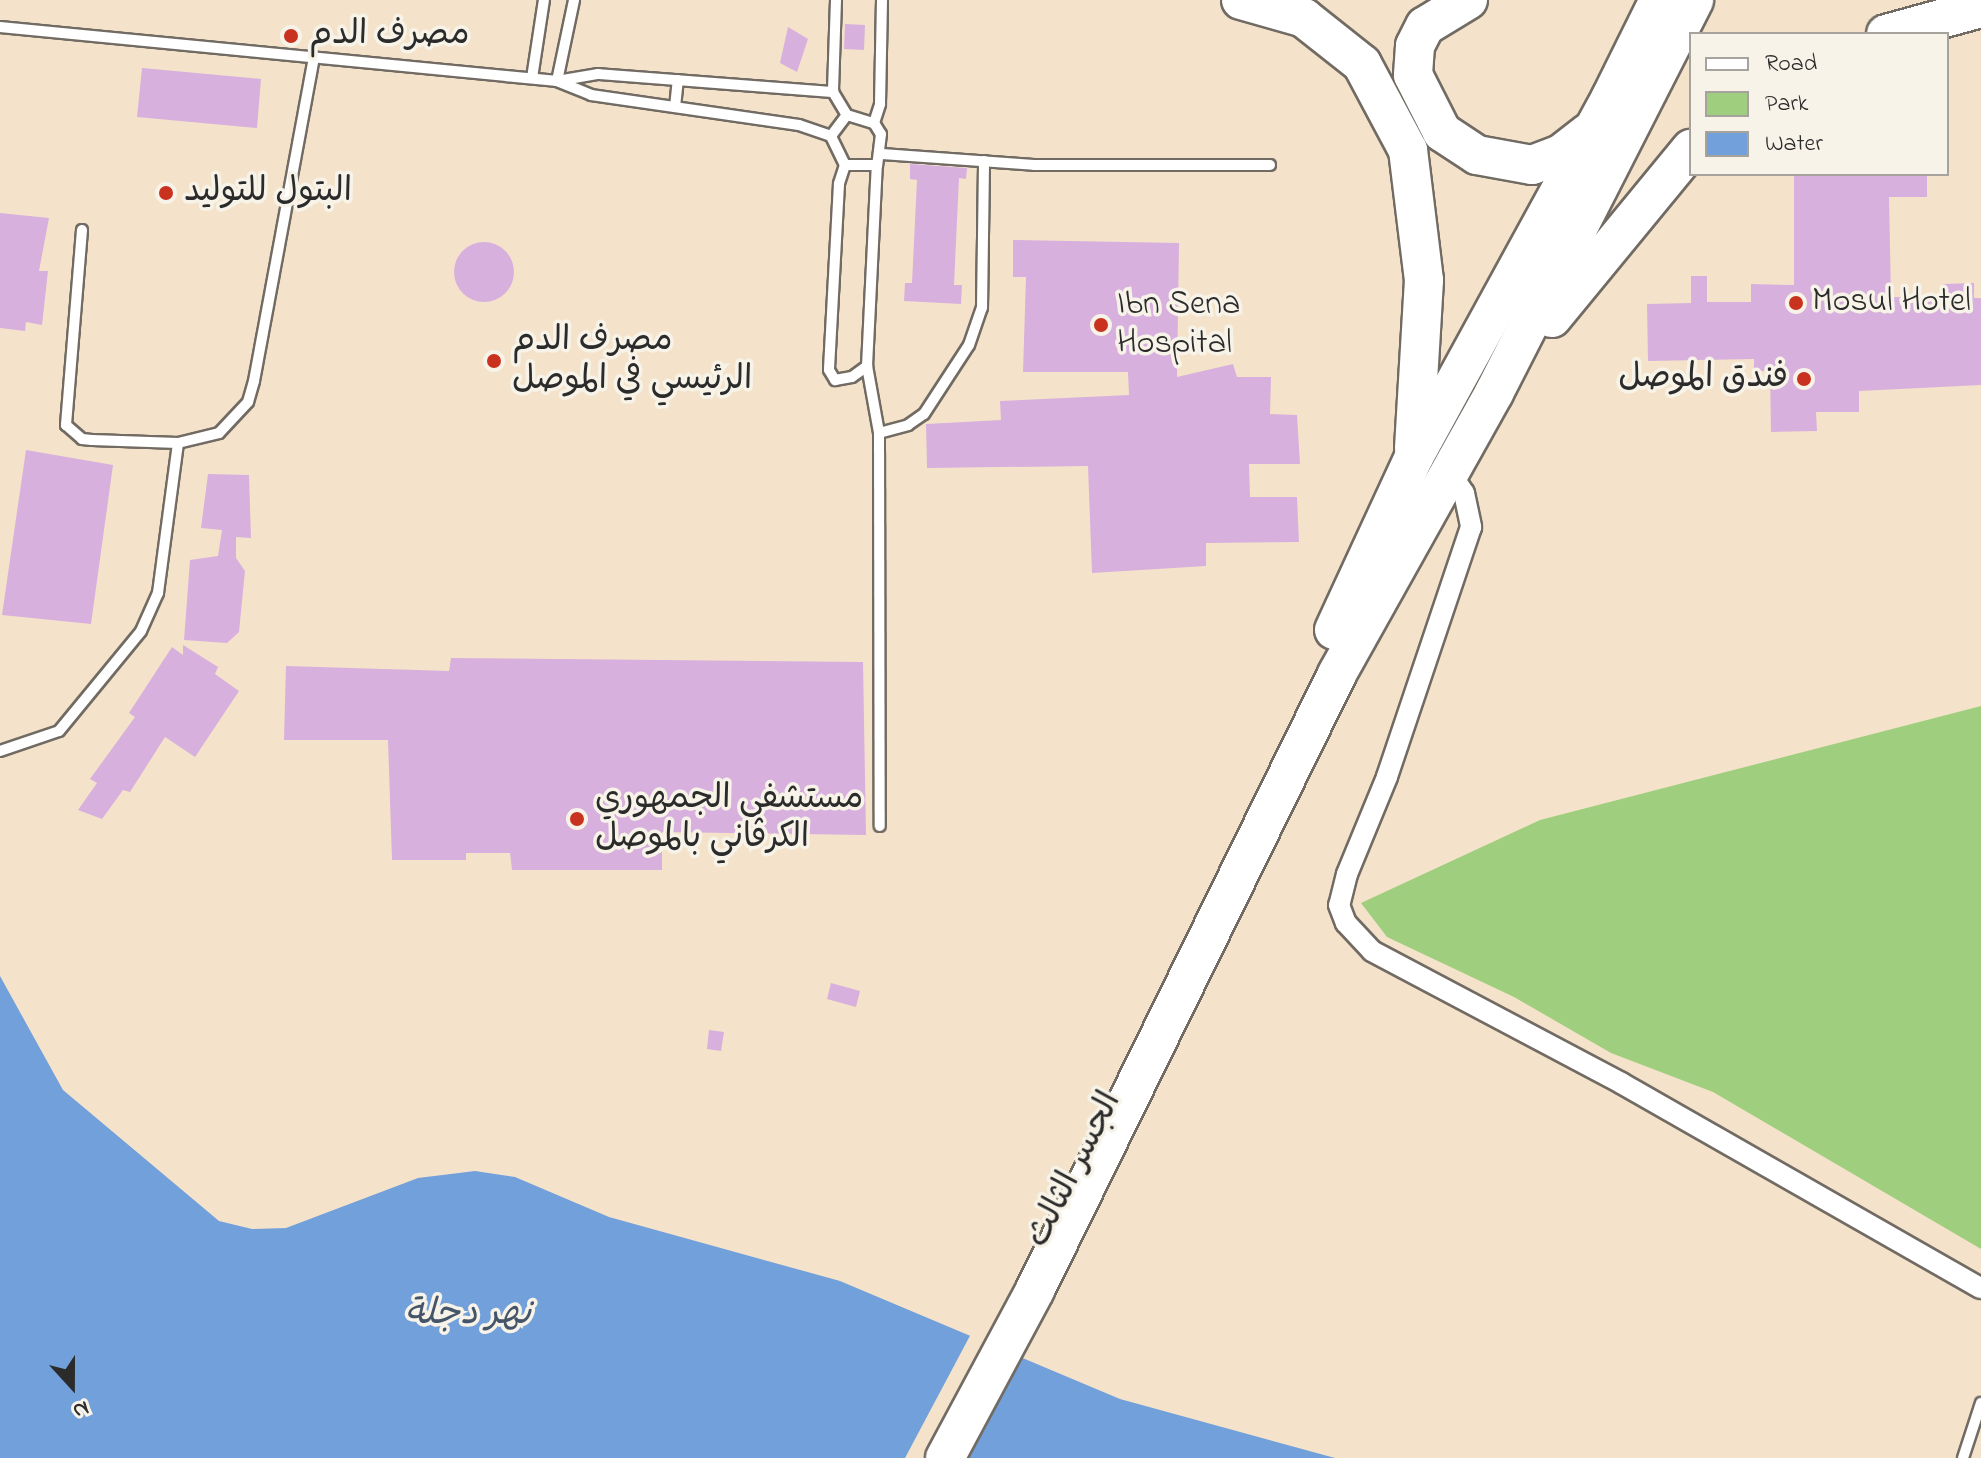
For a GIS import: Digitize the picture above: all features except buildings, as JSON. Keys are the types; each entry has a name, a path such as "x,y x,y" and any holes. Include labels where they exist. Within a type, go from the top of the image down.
{"highway":[{"path":"1241,0 1304,18 1362,64 1408,150 1424,280 1431,462"},
{"path":"1468,0 1425,26 1415,46 1413,75 1442,132 1477,155 1532,165 1561,154 1626,102 1694,0"},
{"path":"1494,393 1626,102 1659,0"},
{"path":"1893,32 1981,8"},
{"path":"1226,884 1592,130"},
{"path":"1431,462 1494,393 1642,203 1689,151"},
{"name":"الجسر الثالث","path":"928,1458 1226,884"},
{"name":"الجسر الثالث","path":"945,1458 1226,884"}],"street":[{"path":"1431,462 1464,493 1471,527 1387,777 1347,874 1339,905 1346,923 1372,951 1621,1083 1981,1288"}],"lane":[{"path":"532,78 544,0"},
{"path":"557,81 574,0"},
{"path":"836,0 833,92 847,115 874,123 881,134 867,366 879,433 880,826"},
{"path":"874,123 880,104 882,0"},
{"path":"0,27 557,81 584,74 833,92"},
{"path":"82,230 66,425 82,439 178,443 219,433 248,402 314,58"},
{"path":"675,107 678,80"},
{"path":"557,81 579,93 799,125 831,136 845,165 839,184 829,370 835,380 852,377 867,366"},
{"path":"831,136 847,115"},
{"path":"882,154 984,161 1270,165"},
{"path":"879,433 908,425 924,414 969,345 982,308 984,161"},
{"path":"845,165 877,165"},
{"path":"0,751 59,731 79,713 128,652 151,613 162,573 178,443"},
{"path":"1963,1458 1981,1403"}],"green space":[{"path":"1981,706 1981,1249 1713,1092 1611,1053 1514,997 1387,937 1361,903 1540,820"}],"water":[{"name":"نهر دجلة","path":"0,976 63,1090 219,1221 252,1229 286,1228 418,1178 475,1171 515,1177 609,1217 840,1281 1120,1399 1335,1458 0,1458"}],"pier":[{"path":"972,1332 1016,1351 961,1458 905,1458"}],"place":[{"name":"مصرف الدم","path":"291,36"},
{"name":"البتول للتوليد","path":"166,193"},
{"name":"Mosul Hotel","path":"1796,303"},
{"name":"Ibn Sena Hospital","path":"1101,325"},
{"name":"مصرف الدم الرئيسي في الموصل","path":"494,361"},
{"name":"فندق الموصل","path":"1804,379"},
{"name":"مستشفى الجمهوري الكرڤاني بالموصل","path":"577,819"}]}
